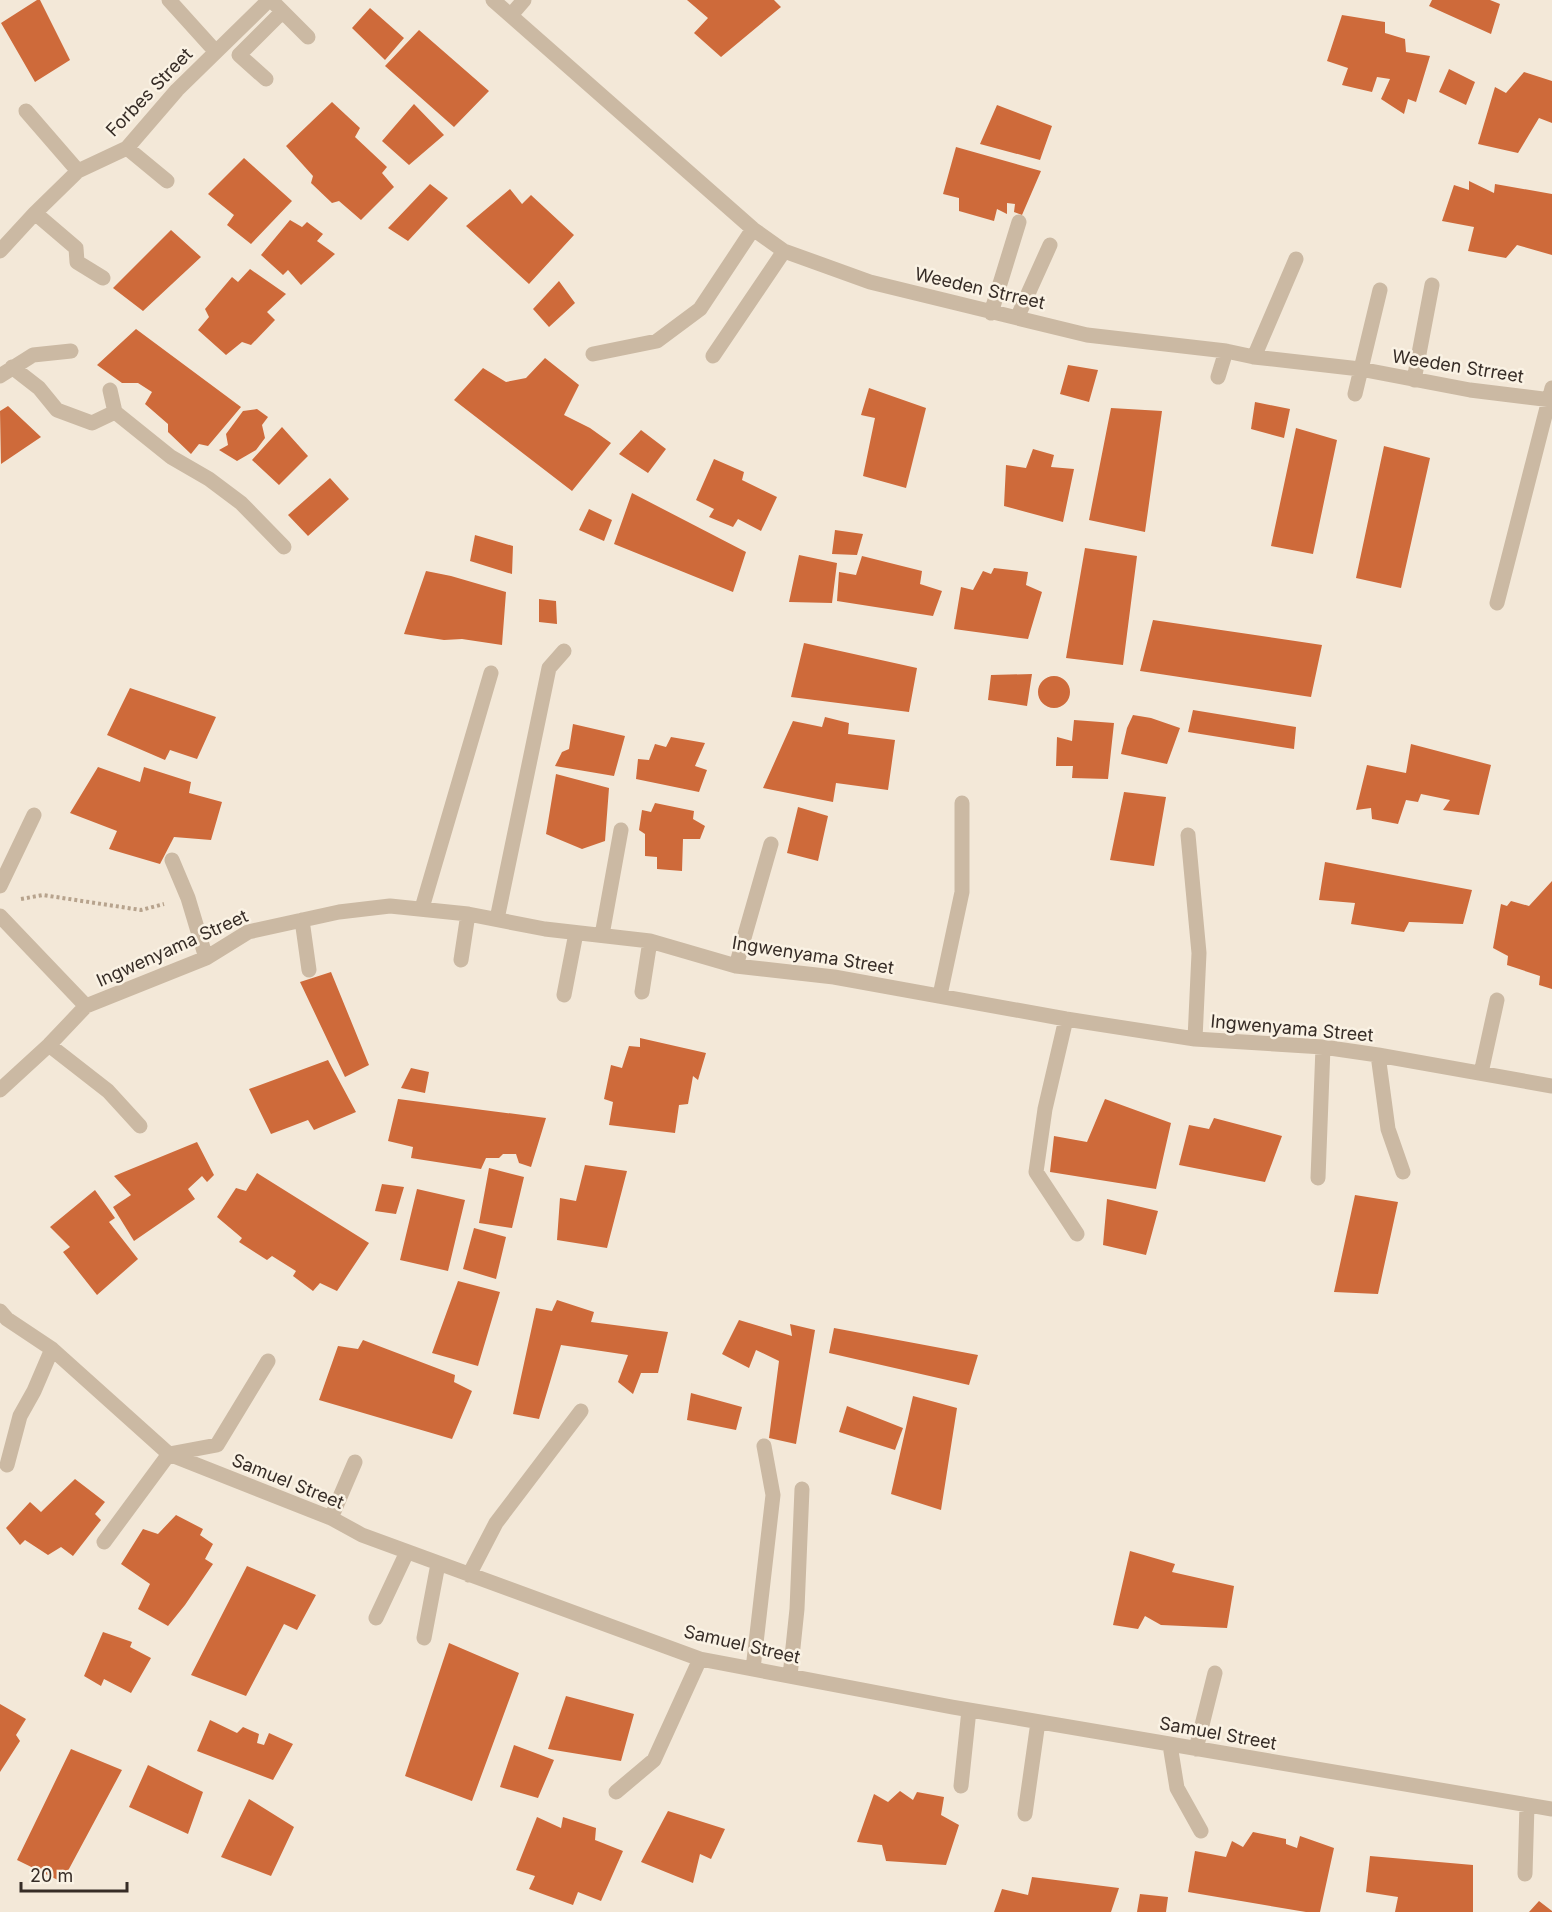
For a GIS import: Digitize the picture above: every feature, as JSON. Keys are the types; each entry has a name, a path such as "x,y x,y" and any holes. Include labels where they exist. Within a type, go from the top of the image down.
{"street":[{"path":"169,0 216,52"},
{"name":"Weeden Strreet","path":"493,0 753,229 784,251 870,282 991,313 1017,316 1087,335 1360,369 1470,390 1551,395"},
{"path":"512,15 524,0"},
{"path":"266,79 239,55 274,4 308,37"},
{"name":"Forbes Street","path":"0,251 78,171 128,148 177,90 216,52 274,4"},
{"path":"26,111 78,171"},
{"path":"128,148 167,181"},
{"path":"35,213 76,248 77,262 103,278"},
{"path":"991,313 1019,222"},
{"path":"594,354 657,341 700,309 753,229"},
{"path":"1017,316 1050,245"},
{"path":"713,356 784,251"},
{"path":"1254,357 1296,259"},
{"path":"1414,380 1432,285"},
{"path":"1355,394 1380,290"},
{"path":"6,371 33,355 71,351"},
{"path":"1218,377 1226,351"},
{"path":"6,371 39,388 57,410 92,423 115,412"},
{"path":"110,390 115,412 171,457 209,479 241,503 284,547"},
{"path":"1497,603 1551,395"},
{"path":"497,919 549,668 564,651"},
{"path":"422,908 491,673"},
{"path":"940,995 963,892 962,803"},
{"path":"0,886 34,815"},
{"path":"602,935 621,830"},
{"path":"1188,835 1199,953 1195,1039"},
{"path":"736,966 771,844"},
{"path":"172,860 188,898 206,958"},
{"name":"Ingwenyama Street","path":"86,1006 206,958 248,932 339,912 390,906 468,914 545,930 650,941 736,966 834,977 1066,1019 1195,1039 1323,1047 1552,1086"},
{"path":"461,960 468,914"},
{"path":"0,916 86,1006 50,1045 0,1090"},
{"path":"302,920 309,970"},
{"path":"564,995 576,933"},
{"path":"642,992 650,941"},
{"path":"1481,1073 1497,1000"},
{"path":"1066,1019 1045,1109 1036,1172 1077,1234"},
{"path":"50,1045 108,1091 140,1126"},
{"path":"1318,1178 1323,1047"},
{"path":"1378,1055 1388,1129 1403,1172"},
{"name":"Samuel Street","path":"0,1311 7,1319 52,1349 169,1454 331,1518 362,1535 406,1552 700,1659 969,1710 1552,1809"},
{"path":"7,1465 20,1416 34,1391 52,1349"},
{"path":"104,1542 169,1454 217,1445 267,1361"},
{"path":"469,1575 496,1523 581,1411"},
{"path":"753,1669 773,1495 764,1446"},
{"path":"331,1518 355,1461"},
{"path":"790,1676 797,1609 802,1489"},
{"path":"376,1618 406,1552"},
{"path":"424,1638 438,1564"},
{"path":"616,1792 654,1760 700,1659"},
{"path":"1196,1749 1215,1672"},
{"path":"961,1786 969,1710"},
{"path":"1025,1814 1038,1722"},
{"path":"1170,1745 1178,1788 1201,1831"},
{"path":"1525,1874 1527,1805"}],"path":[{"path":"11,901 43,895 141,910 188,898"}],"building":[{"path":"40,0 70,60 35,82 1,23"},
{"path":"687,0 774,0 781,7 721,57 694,33 708,18"},
{"path":"1432,0 1490,0 1500,4 1491,34 1429,6"},
{"path":"370,8 404,38 385,60 352,28"},
{"path":"1342,15 1385,22 1385,33 1405,39 1406,52 1430,56 1416,102 1408,99 1404,114 1381,99 1390,79 1377,77 1372,92 1342,85 1348,68 1327,61"},
{"path":"419,30 489,91 454,127 385,66"},
{"path":"1449,69 1475,82 1466,105 1439,92"},
{"path":"1524,72 1552,81 1552,123 1539,118 1518,153 1478,144 1495,87 1506,93"},
{"path":"332,102 360,128 355,137 387,167 382,173 394,187 361,220 339,201 332,203 311,183 313,176 286,146"},
{"path":"414,104 444,135 409,165 382,141"},
{"path":"997,105 1052,126 1040,160 980,144"},
{"path":"956,147 1041,171 1022,215 1014,212 1015,204 1007,203 1007,214 997,209 994,221 959,211 959,198 943,194"},
{"path":"244,158 292,201 251,244 227,225 234,215 208,194"},
{"path":"1469,181 1494,193 1495,184 1552,194 1552,255 1517,245 1506,258 1468,251 1474,227 1442,221 1454,185 1469,190"},
{"path":"430,184 448,198 408,241 388,228"},
{"path":"510,189 522,204 531,195 574,235 529,284 466,226"},
{"path":"290,220 302,227 307,222 323,234 317,241 335,254 301,285 288,270 283,275 261,255"},
{"path":"171,230 201,257 143,311 113,288"},
{"path":"250,269 286,294 267,312 275,320 251,345 242,342 226,355 198,330 209,317 205,309 232,277 238,282"},
{"path":"559,281 575,303 549,327 533,309"},
{"path":"136,329 241,407 208,446 199,444 191,454 168,432 168,424 145,404 152,392 138,383 122,383 97,365"},
{"path":"545,358 579,385 564,415 590,428 611,443 572,491 454,400 483,368 506,382 526,378"},
{"path":"1068,365 1098,370 1089,402 1060,394"},
{"path":"869,388 926,408 906,488 863,476 875,418 861,415"},
{"path":"1255,402 1290,409 1284,438 1251,429"},
{"path":"8,406 41,437 1,464 0,411"},
{"path":"1111,408 1162,411 1145,532 1089,520"},
{"path":"257,409 268,417 262,425 265,438 256,450 237,461 219,450 228,445 226,434 243,411"},
{"path":"282,427 308,456 279,485 252,460"},
{"path":"1296,428 1337,440 1313,554 1271,546"},
{"path":"641,430 666,449 648,473 619,454"},
{"path":"1384,446 1430,458 1401,588 1356,578"},
{"path":"1033,449 1054,455 1051,467 1074,469 1063,522 1004,506 1006,465 1026,468"},
{"path":"714,459 744,472 742,480 777,497 761,531 738,519 733,527 709,517 714,509 696,500"},
{"path":"330,478 349,499 308,536 288,515"},
{"path":"632,493 746,552 733,592 614,544"},
{"path":"589,509 612,520 604,541 579,530"},
{"path":"835,530 863,534 857,555 832,554"},
{"path":"475,535 513,546 512,574 470,561"},
{"path":"1085,548 1137,556 1123,665 1066,658"},
{"path":"799,555 837,563 832,603 789,602"},
{"path":"862,556 922,571 920,584 942,591 933,616 837,601 839,572 856,575"},
{"path":"994,568 1028,572 1026,585 1042,592 1028,639 954,629 961,587 973,590 983,571 991,574"},
{"path":"426,571 506,592 502,645 404,634"},
{"path":"539,599 556,601 557,624 539,622"},
{"path":"1153,620 1322,645 1311,697 1140,671"},
{"path":"804,643 917,668 909,712 791,697"},
{"path":"1032,674 1027,706 988,700 991,675"},
{"path":"1054,676 1065,681 1070,692 1065,703 1054,708 1043,703 1038,692 1043,681"},
{"path":"130,688 216,717 197,759 170,750 165,760 107,735"},
{"path":"1193,710 1296,727 1294,749 1188,732"},
{"path":"1133,715 1151,718 1180,728 1167,764 1121,754 1127,728"},
{"path":"825,717 849,723 848,734 895,740 888,790 836,783 833,802 763,788 793,721 822,727"},
{"path":"1074,720 1114,723 1108,779 1072,778 1073,766 1056,766 1057,737 1072,741"},
{"path":"573,724 625,736 614,776 555,766 562,752 569,749"},
{"path":"671,737 705,743 695,766 707,770 699,792 636,779 638,759 649,760 655,744 666,747"},
{"path":"1411,744 1491,765 1479,815 1443,810 1450,800 1421,794 1418,802 1406,800 1398,824 1372,819 1371,808 1356,810 1367,765 1406,773"},
{"path":"98,767 140,782 144,767 191,782 189,793 222,802 211,840 174,837 160,864 109,849 117,831 70,813"},
{"path":"556,774 609,788 605,841 582,849 546,834"},
{"path":"1124,792 1166,797 1154,866 1110,860"},
{"path":"655,803 694,811 693,819 705,826 700,839 683,839 682,871 657,869 657,857 645,856 645,834 639,830 642,810 651,812"},
{"path":"798,807 828,816 818,861 787,853"},
{"path":"1325,862 1472,890 1463,924 1409,922 1404,932 1351,924 1355,903 1319,900"},
{"path":"1552,881 1552,989 1539,985 1540,976 1507,965 1508,956 1493,948 1501,904 1507,906 1511,901 1529,906"},
{"path":"331,972 369,1065 345,1077 300,982"},
{"path":"640,1038 706,1053 698,1080 693,1076 688,1104 679,1105 675,1133 609,1125 613,1102 604,1099 611,1065 622,1068 629,1046 640,1047"},
{"path":"328,1060 356,1112 314,1130 308,1120 271,1134 249,1089"},
{"path":"411,1068 429,1072 425,1093 401,1088"},
{"path":"398,1099 546,1118 531,1167 519,1163 516,1154 486,1158 481,1169 411,1158 413,1147 388,1141"},
{"path":"1105,1099 1171,1123 1156,1189 1050,1172 1054,1136 1087,1142"},
{"path":"1214,1118 1282,1136 1265,1182 1179,1165 1189,1125 1209,1129"},
{"path":"197,1142 214,1175 207,1182 202,1176 188,1189 195,1199 134,1241 113,1207 131,1195 114,1176"},
{"path":"585,1165 627,1171 607,1248 557,1240 560,1198 576,1201"},
{"path":"489,1168 524,1177 512,1228 479,1223"},
{"path":"257,1173 369,1243 337,1291 320,1283 313,1291 293,1276 296,1271 272,1256 267,1260 239,1242 242,1238 217,1217 236,1188 246,1191"},
{"path":"382,1184 404,1187 396,1214 375,1211"},
{"path":"417,1189 465,1200 448,1271 400,1260"},
{"path":"95,1190 115,1218 109,1222 138,1259 97,1295 63,1252 70,1247 50,1227"},
{"path":"1355,1195 1398,1202 1378,1294 1334,1292"},
{"path":"1107,1199 1158,1211 1146,1255 1103,1245"},
{"path":"474,1228 506,1237 496,1279 463,1269"},
{"path":"458,1281 500,1292 478,1366 432,1353"},
{"path":"557,1300 594,1312 591,1322 668,1332 658,1373 641,1373 633,1394 618,1382 628,1355 561,1345 539,1419 513,1414 536,1308 552,1311"},
{"path":"739,1320 792,1336 790,1324 815,1330 796,1444 769,1438 779,1361 756,1350 749,1368 722,1354"},
{"path":"834,1328 978,1355 969,1385 829,1353"},
{"path":"363,1340 455,1375 454,1382 472,1391 452,1439 319,1400 338,1346 358,1349"},
{"path":"691,1393 742,1407 736,1430 687,1420"},
{"path":"913,1396 957,1408 941,1510 891,1494"},
{"path":"847,1406 903,1428 895,1450 839,1432"},
{"path":"75,1479 105,1502 95,1514 101,1520 73,1556 61,1547 48,1555 25,1540 20,1545 6,1528 30,1502 41,1512"},
{"path":"176,1515 203,1529 200,1535 213,1544 205,1559 213,1564 168,1626 138,1609 150,1584 121,1564 143,1529 158,1534"},
{"path":"1130,1551 1175,1564 1172,1572 1234,1586 1227,1628 1161,1625 1145,1616 1138,1629 1113,1625"},
{"path":"247,1566 316,1595 297,1630 284,1624 246,1696 191,1675"},
{"path":"103,1632 132,1642 130,1647 151,1658 131,1693 104,1679 101,1686 84,1676"},
{"path":"449,1643 519,1673 472,1801 405,1776"},
{"path":"566,1696 634,1714 621,1761 548,1749"},
{"path":"0,1704 26,1719 16,1735 20,1741 0,1772"},
{"path":"210,1720 237,1733 243,1727 259,1734 257,1743 264,1745 269,1733 293,1744 273,1780 197,1751"},
{"path":"514,1745 554,1760 538,1798 500,1787"},
{"path":"71,1749 122,1770 62,1882 17,1860"},
{"path":"148,1765 203,1792 188,1834 129,1807"},
{"path":"900,1791 913,1800 917,1792 944,1797 941,1815 959,1825 946,1865 886,1861 882,1845 857,1842 874,1794 888,1802"},
{"path":"249,1799 294,1827 271,1876 221,1857"},
{"path":"668,1811 725,1829 711,1859 700,1854 693,1883 641,1862"},
{"path":"537,1817 561,1828 563,1817 596,1828 595,1840 623,1851 601,1901 578,1892 573,1905 529,1889 535,1876 516,1870"},
{"path":"1253,1832 1286,1839 1286,1844 1297,1848 1300,1836 1334,1848 1320,1912 1306,1912 1188,1892 1195,1851 1226,1857 1232,1841 1243,1847"},
{"path":"1370,1856 1473,1865 1473,1912 1395,1912 1398,1897 1366,1892"},
{"path":"1032,1877 1119,1888 1111,1912 994,1912 1002,1889 1028,1895"},
{"path":"1140,1894 1168,1897 1166,1912 1137,1912"},
{"path":"1539,1901 1552,1911 1552,1912 1529,1912"}]}
